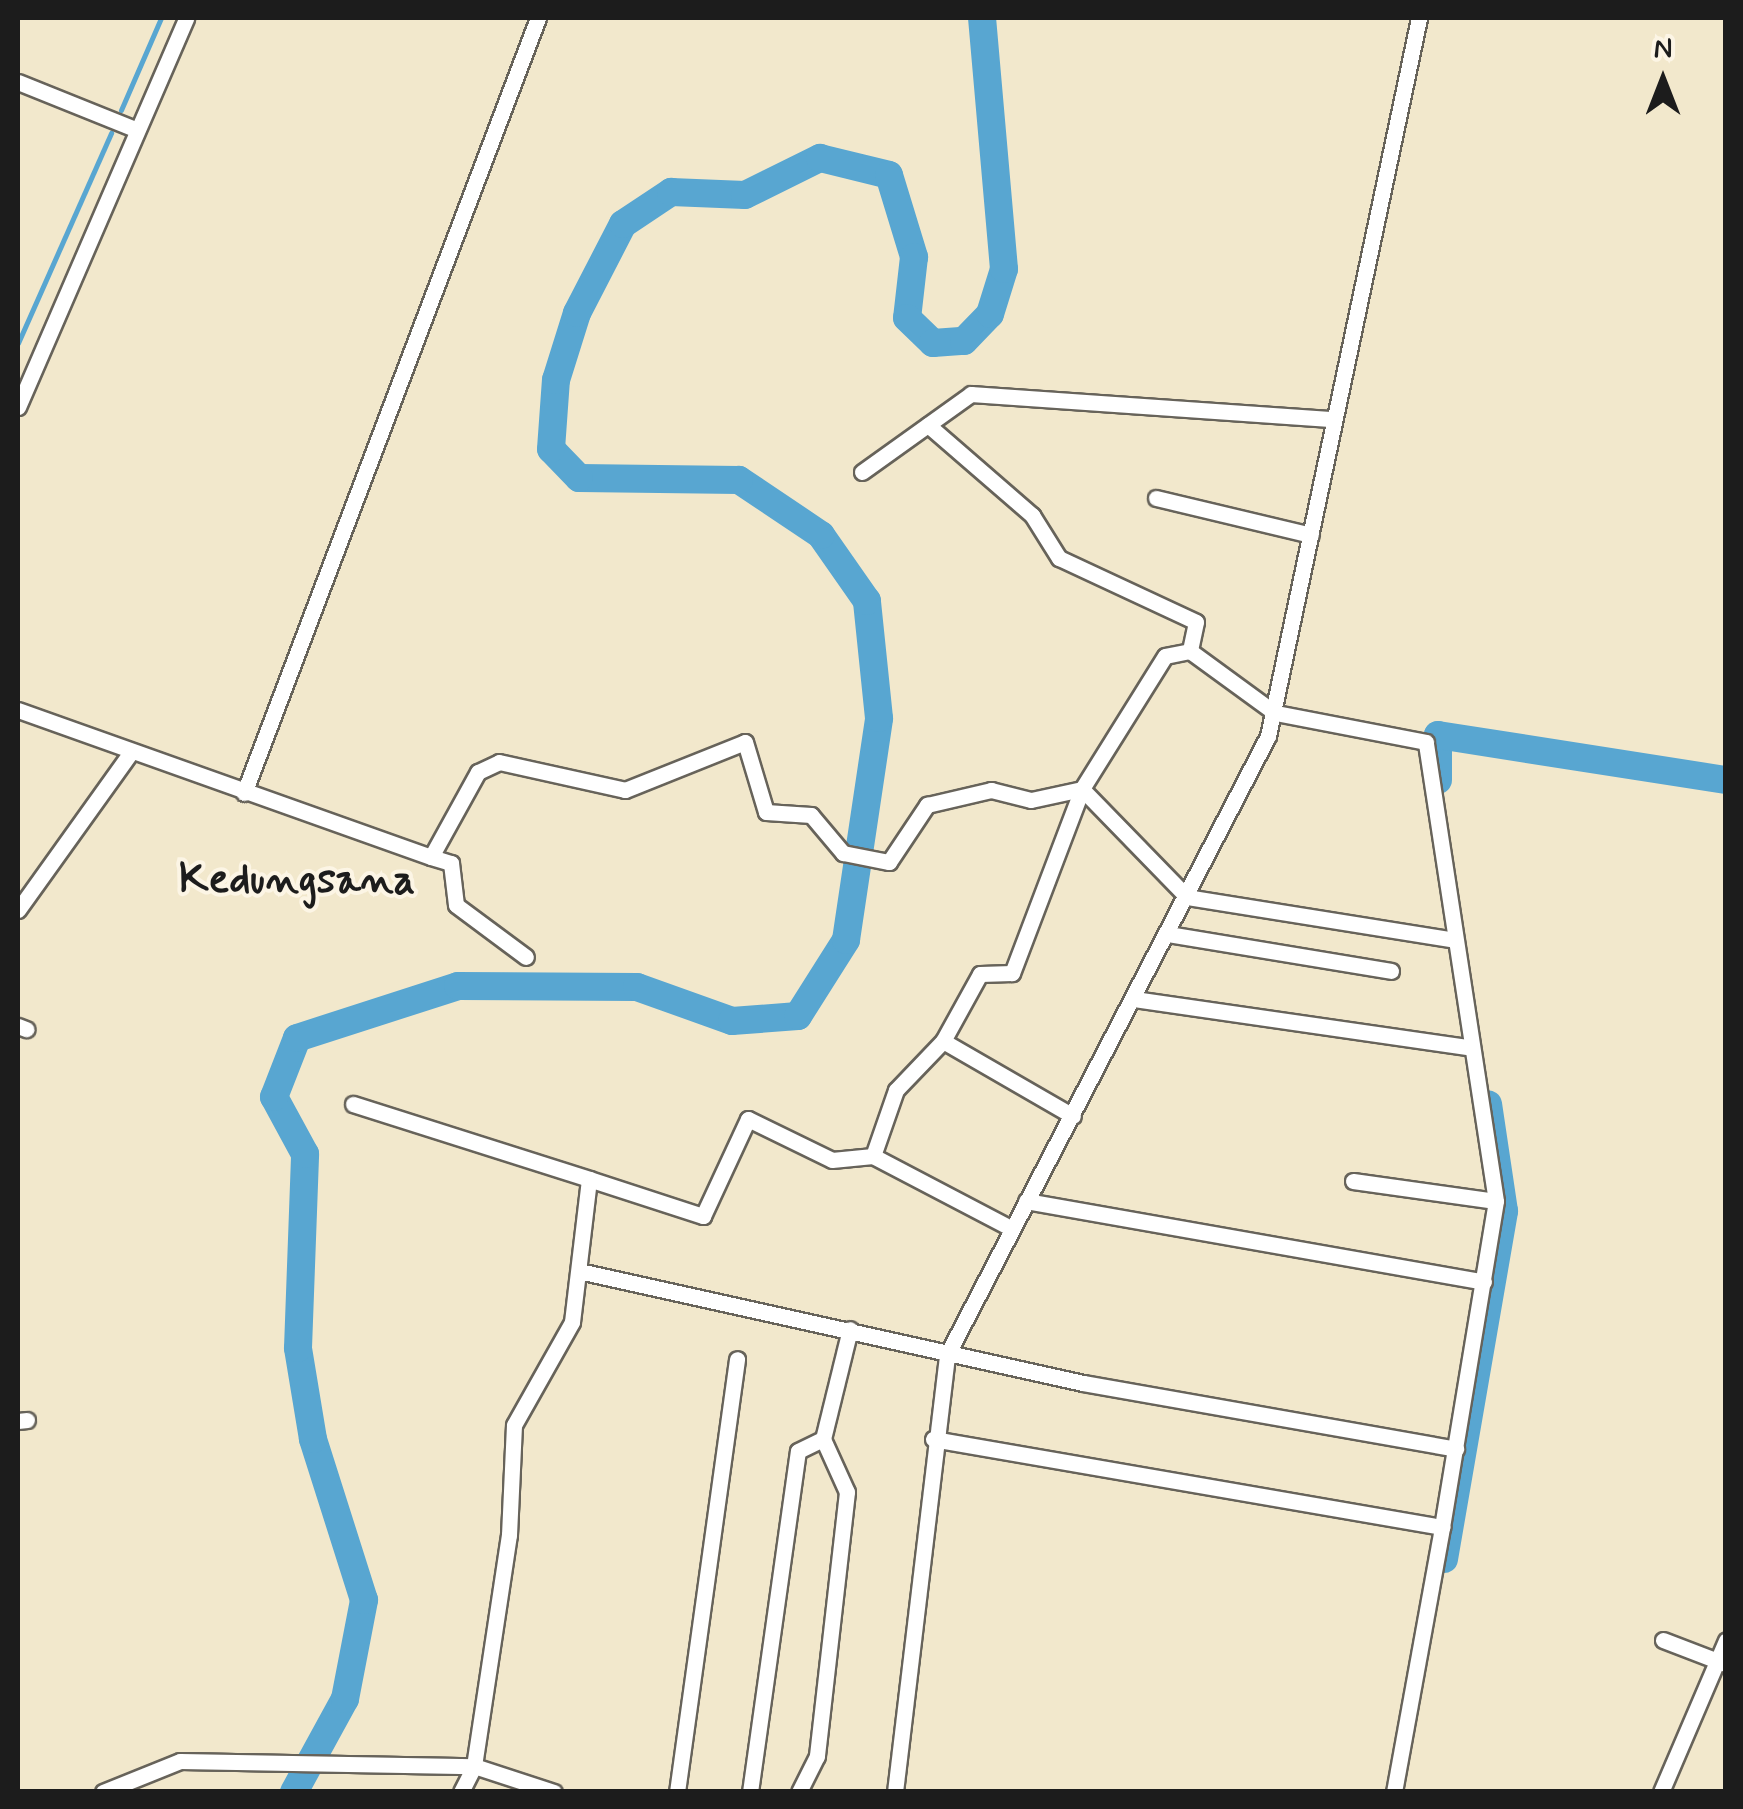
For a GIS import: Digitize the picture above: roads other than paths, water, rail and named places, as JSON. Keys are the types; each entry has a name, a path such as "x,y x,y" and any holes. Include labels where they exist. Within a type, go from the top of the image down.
{"street":[{"path":"18,407 186,18"},
{"path":"244,793 538,18"},
{"path":"895,1792 933,1440 947,1354 1168,934 1275,713 1419,18"},
{"path":"18,82 135,129"},
{"path":"862,472 977,394 1333,419"},
{"path":"928,424 1032,514 1059,558 1196,622 1190,651"},
{"path":"1156,498 1311,535"},
{"path":"873,1156 896,1090 942,1041 980,974 1012,973 1082,788 1164,656 1190,651 1275,713 1424,738 1496,1201 1394,1792"},
{"path":"18,710 128,755 451,863 456,905 526,957"},
{"path":"432,857 490,764 625,790 742,741 763,809 811,815 847,854 885,861 898,857 909,820 927,805 991,790 1031,800 1082,788"},
{"path":"18,910 128,755"},
{"path":"1082,788 1186,897 1454,940"},
{"path":"1168,934 1391,971"},
{"path":"1134,999 1470,1047"},
{"path":"942,1041 1073,1116"},
{"path":"353,1104 702,1216 748,1119 832,1160 873,1156 1011,1228"},
{"path":"461,1792 474,1766 508,1535 514,1425 572,1322 589,1180"},
{"path":"1353,1181 1496,1201"},
{"path":"1026,1202 1484,1282"},
{"path":"579,1271 850,1329 947,1354 1456,1448"},
{"path":"799,1792 817,1756 848,1492 823,1439 850,1329"},
{"path":"678,1792 737,1359"},
{"path":"750,1792 798,1451 823,1439"},
{"path":"933,1440 1442,1527"},
{"path":"1664,1640 1721,1662"},
{"path":"1661,1792 1721,1662 1726,1640"},
{"path":"104,1792 163,1764 280,1761 474,1766 554,1792"}],"waterway":[{"path":"121,110 161,18"},
{"path":"294,1792 345,1699 364,1600 313,1439 298,1348 305,1154 274,1097 297,1038 458,986 637,987 732,1021 798,1016 846,940 879,718 867,601 821,535 739,480 579,478 551,449 556,380 577,313 623,224 671,192 745,195 820,158 889,175 914,257 907,318 933,343 964,341 990,314 1004,269 982,18"},
{"path":"18,343 111,133"},
{"path":"1438,780 1438,735 1726,780"},
{"path":"1444,1559 1504,1211 1488,1104"}],"district":[{"name":"Kedungsana","path":"297,881"}]}
